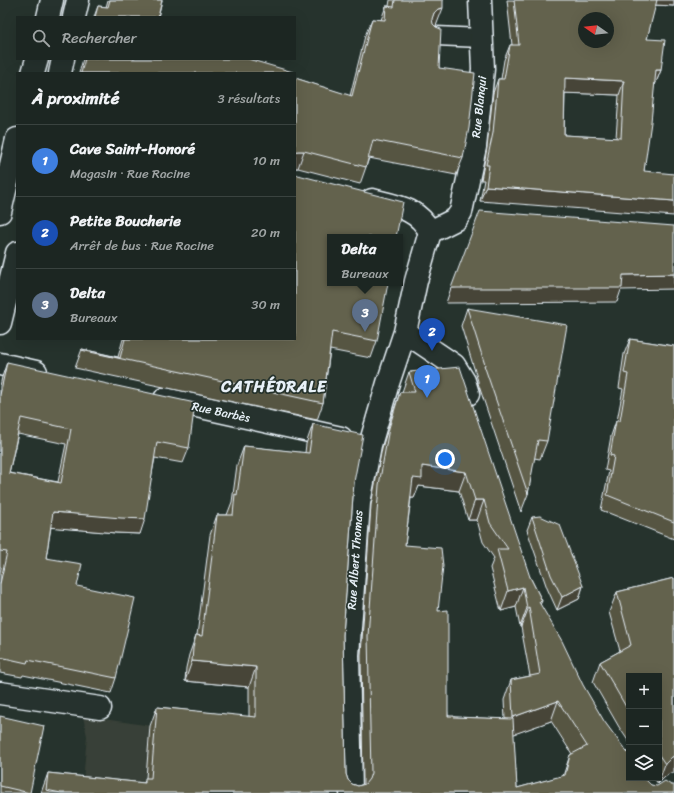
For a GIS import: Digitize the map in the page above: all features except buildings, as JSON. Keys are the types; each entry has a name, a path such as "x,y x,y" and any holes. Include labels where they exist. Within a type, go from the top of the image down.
{"street":[{"path":"48,16 52,0"},
{"path":"74,16 78,0"},
{"name":"Rue Blanqui","path":"461,212 475,147 483,69 480,0"},
{"path":"33,72 37,60"},
{"path":"60,72 63,60"},
{"path":"0,212 16,143"},
{"path":"354,195 409,211 419,216 425,222 430,232 456,219 461,212 485,214"},
{"name":"Rue Albert Thomas","path":"351,793 348,656 359,503 370,445 405,332 416,281 430,232"},
{"path":"0,324 16,257"},
{"path":"405,332 454,365 464,381 474,410"},
{"path":"0,364 57,376"},
{"name":"Rue Barbès","path":"142,394 370,445"},
{"path":"0,693 100,708"}],"lane":[{"path":"436,36 481,38"}],"shaded area":[{"path":"83,716 179,730 173,793 82,793 87,736"}],"place":[{"name":"Delta","path":"365,332"},
{"name":"Petite Boucherie","path":"432,351"},
{"name":"Cave Saint-Honoré","path":"427,398"}],"district":[{"name":"CATHÉDRALE","path":"274,386"}]}
